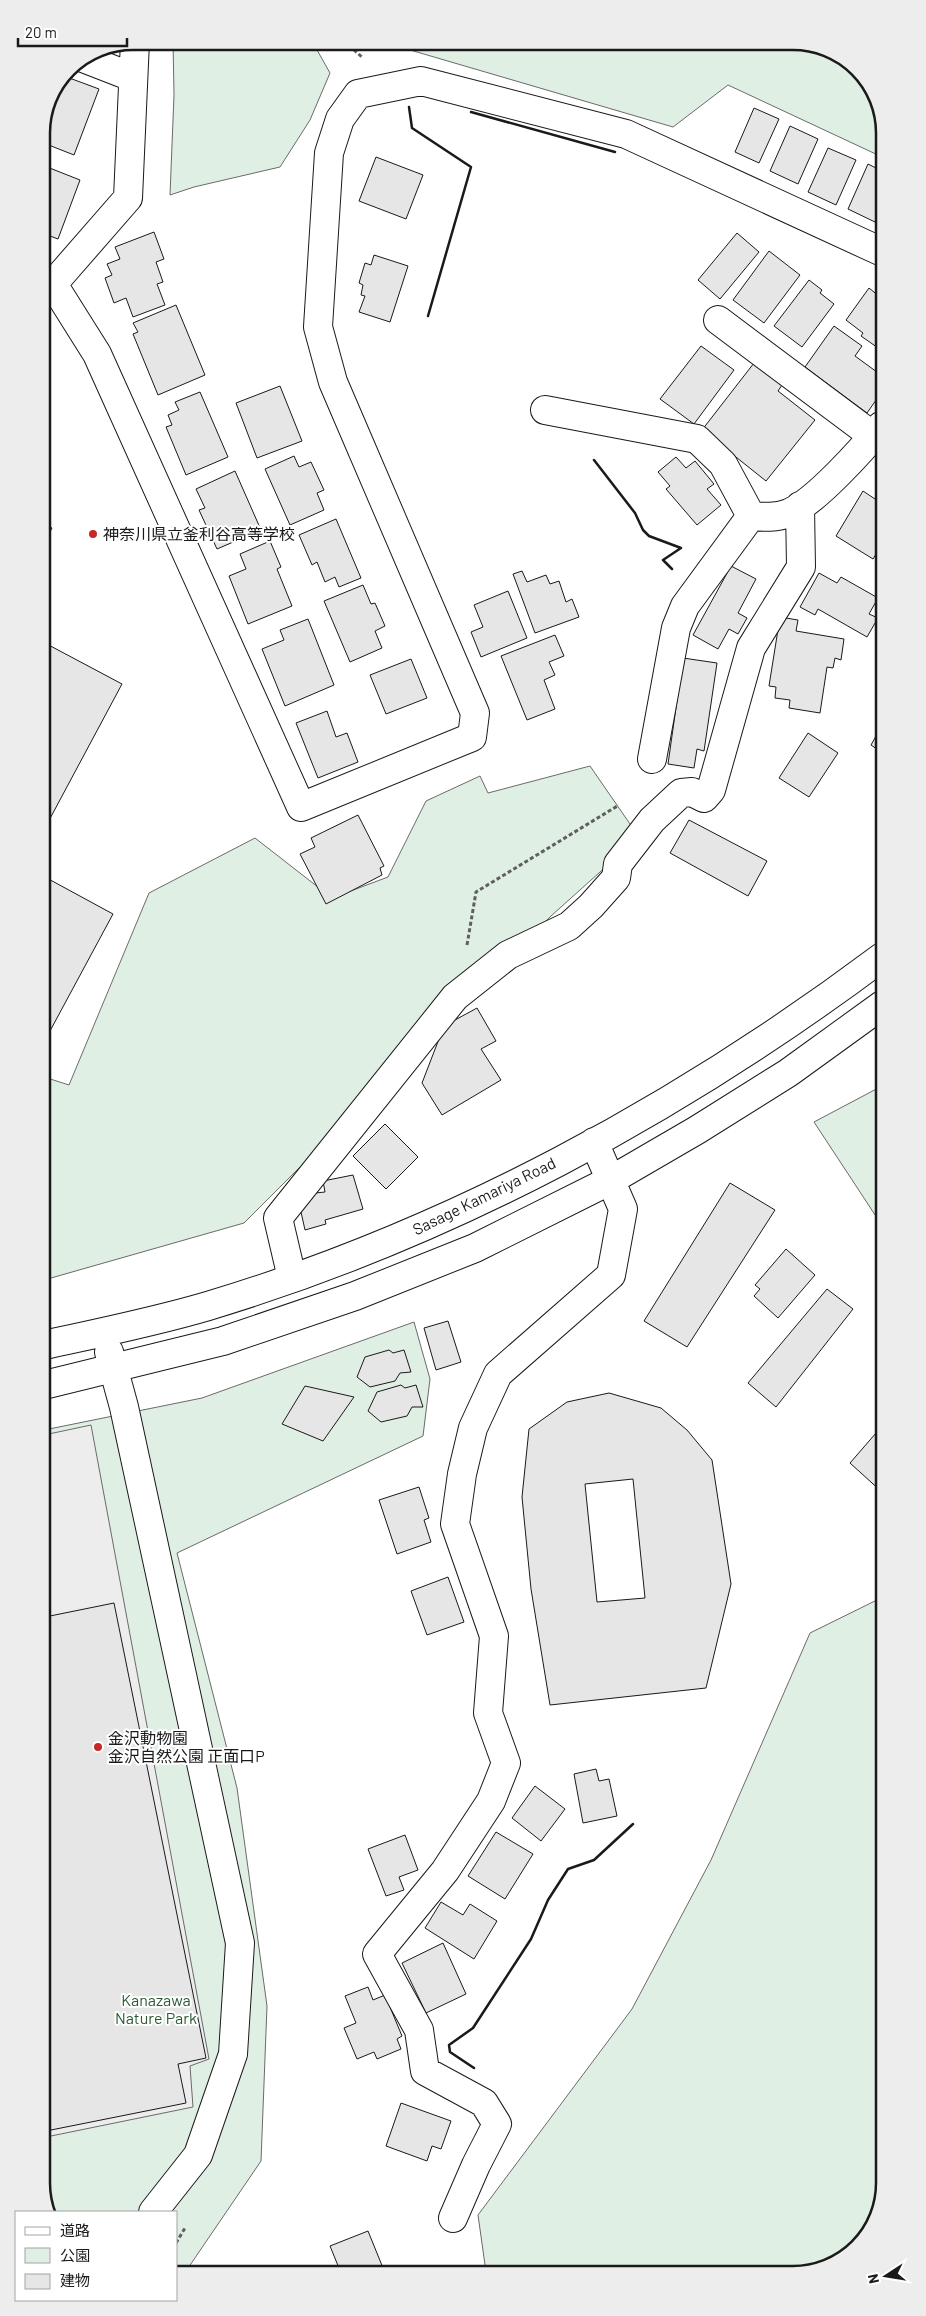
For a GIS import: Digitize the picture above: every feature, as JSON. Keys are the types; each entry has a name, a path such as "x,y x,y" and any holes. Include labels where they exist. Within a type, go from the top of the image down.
{"street":[{"path":"50,278 128,198 134,50"},
{"path":"91,61 132,77"},
{"path":"50,283 97,354 301,807 472,736 476,713 333,382 318,326 328,152 340,119 358,94 422,80 626,134 876,248"},
{"path":"718,320 876,430"},
{"path":"545,410 698,439 722,464 751,516"},
{"path":"751,516 772,517 789,513 800,506 824,486 876,432"},
{"path":"292,1278 278,1218 455,997 508,954 569,926 591,906 616,878 618,864 652,820 681,793 692,792 704,798 711,790 751,648 801,567 800,506"},
{"path":"652,759 676,628 685,606 751,516"},
{"name":"Sasage Kamariya Road","path":"50,1344 207,1306 292,1278 377,1246 471,1206 594,1142 741,1056 816,1007 876,962"},
{"path":"50,1384 114,1370 222,1342 355,1296 475,1248 611,1180 697,1130 788,1073 876,1009"},
{"path":"453,2218 476,2165 497,2124 484,2103 425,2071 419,2030 378,1954 444,1871 491,1801 506,1763 488,1713 494,1636 455,1524 462,1474 473,1428 498,1374 611,1275 623,1209 594,1142"},
{"path":"104,1332 124,1407 240,1943 233,2054 198,2155 154,2211"}],"path":[{"path":"455,997 476,892 616,808 622,802"}],"green space":[{"path":"173,50 317,50 330,73 310,120 280,167 194,187 170,195 174,95"},
{"path":"410,50 799,50 815,53 825,56 844,67 865,91 872,106 874,116 876,154 728,85 673,127"},
{"path":"590,766 639,837 551,916 244,1223 50,1278 50,1079 69,1085 149,893 255,838 332,898 388,877 426,801 480,776 488,793"},
{"path":"876,1089 876,1216 814,1122"},
{"name":"Kanazawa Nature Park","path":"414,1322 430,1379 423,1436 177,1553 237,1788 267,2006 261,2161 189,2266 178,2266 178,2211 54,2211 52,2200 50,2183 50,1429 202,1398"},
{"path":"876,1600 876,2183 872,2210 865,2225 848,2246 839,2252 820,2262 804,2265 485,2266 478,2215 632,2009 711,1860 810,1633"}],"shaded area":[{"name":"金沢動物園 金沢自然公園 正面口P","path":"91,1425 209,2059 190,2066 193,2107 50,2136 50,1434"}],"building":[{"path":"70,78 99,89 74,155 50,146 50,127 53,111 59,96"},
{"path":"754,108 779,119 759,163 735,152"},
{"path":"790,126 818,139 798,184 770,171"},
{"path":"828,148 856,160 836,205 808,192"},
{"path":"376,157 423,175 406,219 359,201"},
{"path":"868,164 876,168 875,222 848,209"},
{"path":"50,168 80,180 58,239 50,236"},
{"path":"154,232 164,259 156,262 163,282 157,284 165,305 133,317 126,298 114,303 105,278 112,275 107,264 120,259 115,247"},
{"path":"737,233 759,252 720,299 698,280"},
{"path":"769,251 800,275 764,323 733,300"},
{"path":"374,255 408,266 390,322 359,312 365,296 361,295 363,285 359,283 365,263 371,265"},
{"path":"809,280 822,290 820,293 834,304 802,347 774,326"},
{"path":"869,288 876,294 876,346 861,336 863,333 846,320"},
{"path":"176,305 205,375 158,395 133,334 138,332 133,323"},
{"path":"834,326 862,346 855,356 876,371 876,400 867,413 805,367"},
{"path":"701,346 734,370 694,424 660,399"},
{"path":"754,363 782,385 778,391 815,420 766,481 702,430"},
{"path":"280,386 302,441 257,458 236,403"},
{"path":"200,392 228,457 186,475 166,427 172,425 168,415 179,410 175,402"},
{"path":"294,456 299,467 311,462 324,490 317,493 324,510 290,525 265,469"},
{"path":"676,457 686,468 695,461 714,484 707,489 721,505 697,525 666,489 670,486 658,472"},
{"path":"235,471 261,530 217,549 199,510 205,508 196,489"},
{"path":"863,491 876,500 876,554 873,559 836,536"},
{"path":"336,519 361,578 339,587 335,577 325,582 317,562 312,565 299,535"},
{"path":"270,541 281,567 277,569 292,606 248,624 229,576 246,569 240,554"},
{"path":"731,566 756,579 738,613 747,618 738,634 729,629 718,649 693,635"},
{"path":"522,571 527,582 546,575 550,584 559,581 566,602 572,599 579,617 535,633 513,574"},
{"path":"819,573 837,583 841,577 876,597 876,602 869,614 876,617 876,621 867,637 818,609 815,615 800,607"},
{"path":"363,585 371,604 375,603 385,626 375,631 382,648 350,662 324,601"},
{"path":"508,591 527,638 481,657 471,632 483,627 474,605"},
{"path":"780,617 798,620 796,631 844,639 841,660 835,658 833,668 827,667 820,713 789,708 790,700 775,698 776,687 769,686"},
{"path":"308,619 334,685 285,706 262,649 284,640 280,630"},
{"path":"555,635 564,656 549,662 555,675 544,680 555,709 527,720 501,656"},
{"path":"50,646 122,684 50,819"},
{"path":"683,658 717,663 704,751 697,749 694,768 668,764"},
{"path":"411,659 427,698 386,714 370,675"},
{"path":"327,711 336,737 347,733 358,762 318,778 296,723"},
{"path":"808,733 838,753 809,797 779,778"},
{"path":"876,736 876,748 871,745"},
{"path":"358,815 384,866 380,868 382,875 326,904 300,854 315,847 311,838"},
{"path":"689,820 767,861 748,896 670,853"},
{"path":"50,880 113,914 50,1031"},
{"path":"477,1008 496,1041 481,1049 501,1080 442,1115 422,1083 444,1026"},
{"path":"385,1124 418,1157 386,1189 353,1156"},
{"path":"353,1175 363,1209 325,1220 326,1224 305,1230 301,1212 315,1193 325,1192 323,1181"},
{"path":"730,1183 775,1210 687,1347 644,1321"},
{"path":"786,1249 815,1275 778,1318 754,1296 760,1289 755,1285"},
{"path":"827,1289 853,1309 776,1407 748,1383"},
{"path":"448,1321 461,1362 436,1370 424,1328"},
{"path":"389,1350 393,1353 404,1350 411,1372 400,1373 395,1381 370,1387 357,1377 365,1357"},
{"path":"401,1385 405,1388 416,1385 423,1407 412,1407 407,1416 381,1422 368,1411 377,1392"},
{"path":"305,1386 354,1397 323,1441 282,1424"},
{"path":"609,1393 661,1408 687,1430 712,1460 731,1584 706,1688 550,1705 531,1589 522,1497 529,1429 567,1402","holes":["633,1479 645,1598 597,1602 585,1484"]},
{"path":"876,1433 876,1487 850,1463"},
{"path":"419,1487 429,1518 424,1520 431,1542 397,1554 379,1500"},
{"path":"448,1577 464,1622 427,1635 411,1591"},
{"name":"金沢動物園 金沢自然公園 正面口P","path":"114,1603 206,2058 178,2064 186,2103 50,2130 50,1616"},
{"path":"596,1769 599,1781 609,1779 617,1816 583,1823 574,1774"},
{"path":"535,1786 565,1809 541,1841 512,1818"},
{"path":"496,1832 533,1854 505,1899 468,1876"},
{"path":"405,1835 418,1870 399,1877 404,1890 386,1896 368,1849"},
{"path":"441,1902 463,1915 470,1904 497,1921 474,1959 425,1928"},
{"path":"443,1943 466,1994 426,2013 402,1963"},
{"path":"368,1987 373,2000 385,1995 402,2036 397,2039 401,2049 377,2059 374,2052 357,2059 344,2028 356,2023 345,1996"},
{"path":"401,2103 451,2121 441,2149 432,2146 427,2161 386,2146"},
{"path":"368,2231 382,2266 338,2266 330,2246"}],"wall":[{"path":"409,107 412,128 471,167 428,316"},
{"path":"471,112 615,152"},
{"path":"594,460 635,513 643,530 649,536 681,548 663,560 672,569"},
{"path":"474,2068 450,2052 449,2045 473,2028 531,1939 548,1900 568,1869 594,1860 633,1824"}],"place":[{"name":"神奈川県立釜利谷高等学校","path":"93,534"},
{"name":"金沢動物園 金沢自然公園 正面口P","path":"98,1747"}]}
